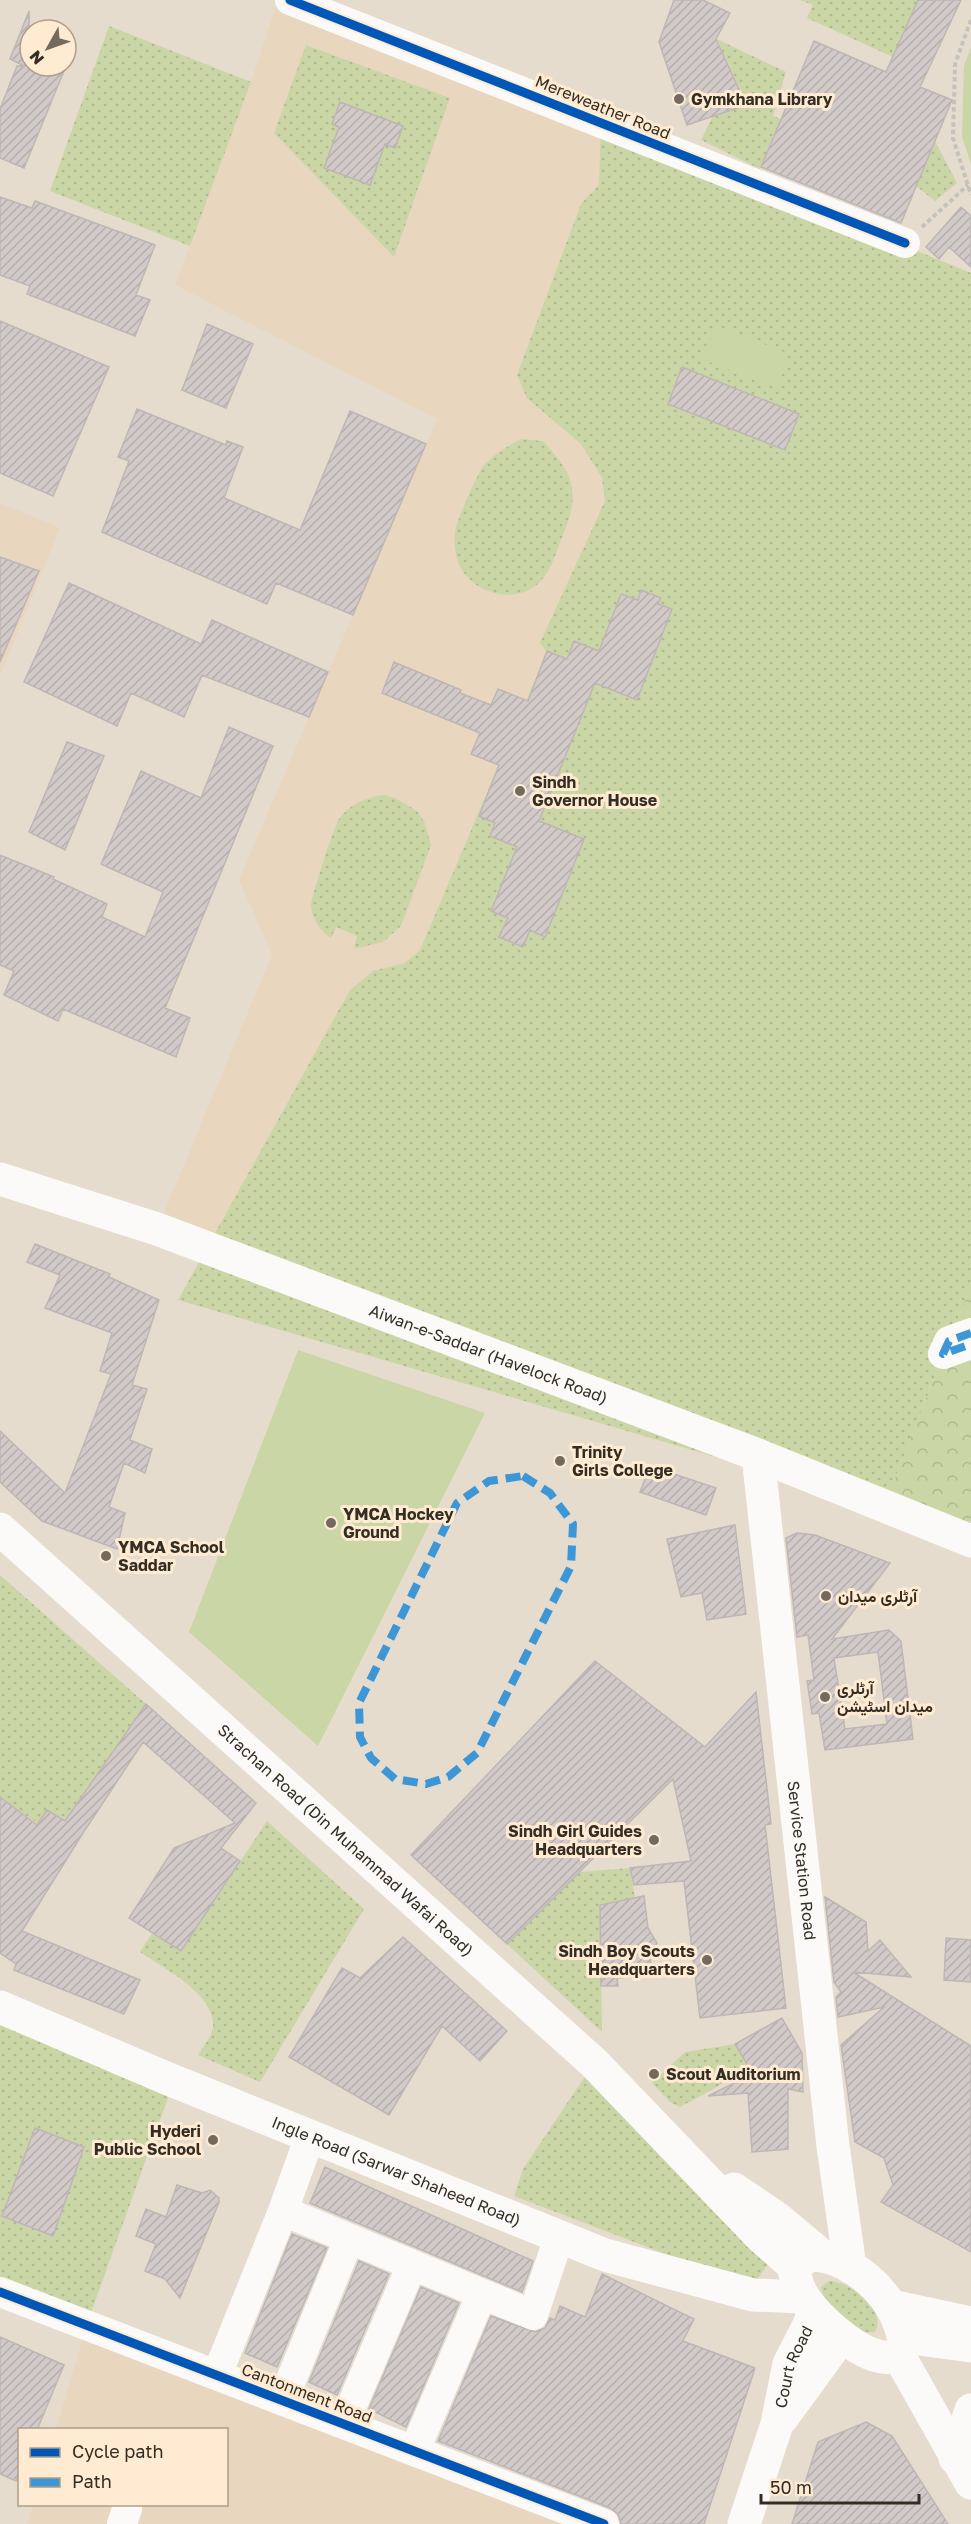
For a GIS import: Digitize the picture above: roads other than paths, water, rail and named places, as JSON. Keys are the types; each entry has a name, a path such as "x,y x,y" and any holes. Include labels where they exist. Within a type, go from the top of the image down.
{"main road":[{"name":"Aiwan-e-Saddar (Havelock Road)","path":"0,1179 156,1229 758,1455 971,1541"},
{"name":"Service Station Road","path":"758,1455 832,2146 821,2263 795,2280 809,2305"},
{"name":"Strachan Road (Din Muhammad Wafai Road)","path":"0,1529 499,1976 594,2063 686,2156 778,2219 821,2263 866,2278 891,2306 900,2322 901,2345 963,2471"},
{"name":"Ingle Road (Sarwar Shaheed Road)","path":"0,2007 605,2255 753,2295 809,2305"},
{"path":"809,2305 841,2337 866,2351 889,2356 901,2345 971,2346"},
{"name":"Court Road","path":"744,2524 777,2424 789,2364 809,2305"},
{"path":"891,2306 971,2323"},
{"name":"Court Road","path":"777,2424 841,2337"},
{"path":"963,2471 971,2410"}],"street":[{"name":"Mereweather Road","path":"300,2 905,243"},
{"path":"971,1333 948,1341 943,1354 971,1344"},
{"path":"222,2360 283,2211 310,2136"},
{"path":"283,2211 533,2315 559,2237"},
{"path":"291,2380 350,2239"},
{"path":"349,2412 412,2265"},
{"name":"Cantonment Road","path":"0,2292 604,2524"},
{"path":"420,2438 482,2294"}],"place":[{"name":"Gymkhana Library","path":"679,99"},
{"name":"Sindh Governor House","path":"520,791"},
{"name":"Trinity Girls College","path":"560,1461"},
{"name":"YMCA Hockey Ground","path":"331,1523"},
{"name":"YMCA School Saddar","path":"106,1556"},
{"name":"آرٹلری میدان","path":"826,1596"},
{"name":"آرٹلری میدان اسٹیشن","path":"825,1697"},
{"name":"Sindh Girl Guides Headquarters","path":"654,1840"},
{"name":"Sindh Boy Scouts Headquarters","path":"707,1960"},
{"name":"Scout Auditorium","path":"654,2074"},
{"name":"Hyderi Public School","path":"213,2140"}]}
